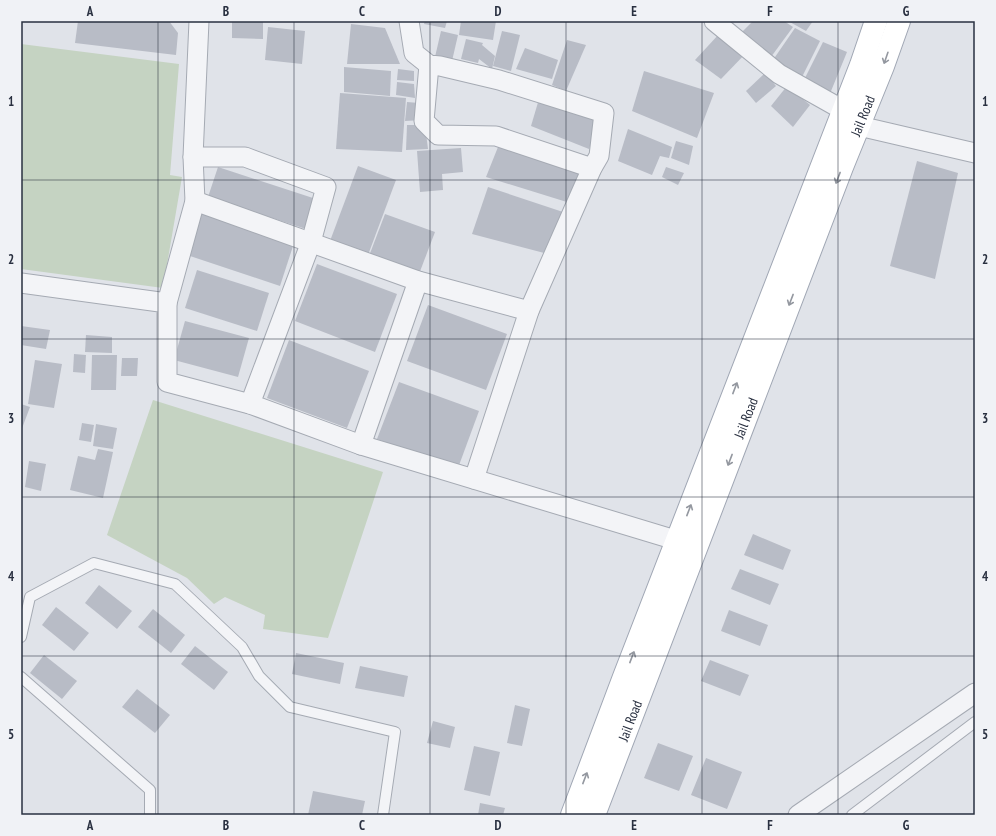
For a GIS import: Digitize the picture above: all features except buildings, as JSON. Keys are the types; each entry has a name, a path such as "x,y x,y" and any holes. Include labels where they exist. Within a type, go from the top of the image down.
{"main road":[{"name":"Jail Road","path":"594,815 687,543 876,21"},
{"name":"Jail Road","path":"572,815 687,543 859,126 899,21"}],"street":[{"path":"200,21 193,157 195,201 167,303 167,382 250,404 361,445 687,543"},
{"path":"409,21 414,53 429,65 440,66 498,80 604,113 599,156 592,168 529,311 474,479"},
{"path":"714,21 779,74 843,110"},
{"path":"429,65 424,121 438,135 496,136 592,168"},
{"path":"859,126 975,153"},
{"path":"193,157 245,157 326,187 311,242 250,404"},
{"path":"195,201 418,281 529,311"},
{"path":"361,445 418,281"},
{"path":"21,283 167,303"},
{"path":"798,815 975,693"}],"lane":[{"path":"21,637 30,597 94,563 176,584 242,647 259,676 290,708 395,732 383,815"},
{"path":"21,677 150,790 150,815"},
{"path":"852,815 975,722"}],"green space":[{"path":"21,44 179,64 170,175 182,177 163,288 21,269"},
{"path":"153,400 383,472 328,638 263,629 265,615 225,597 214,604 187,578 107,535"}]}
